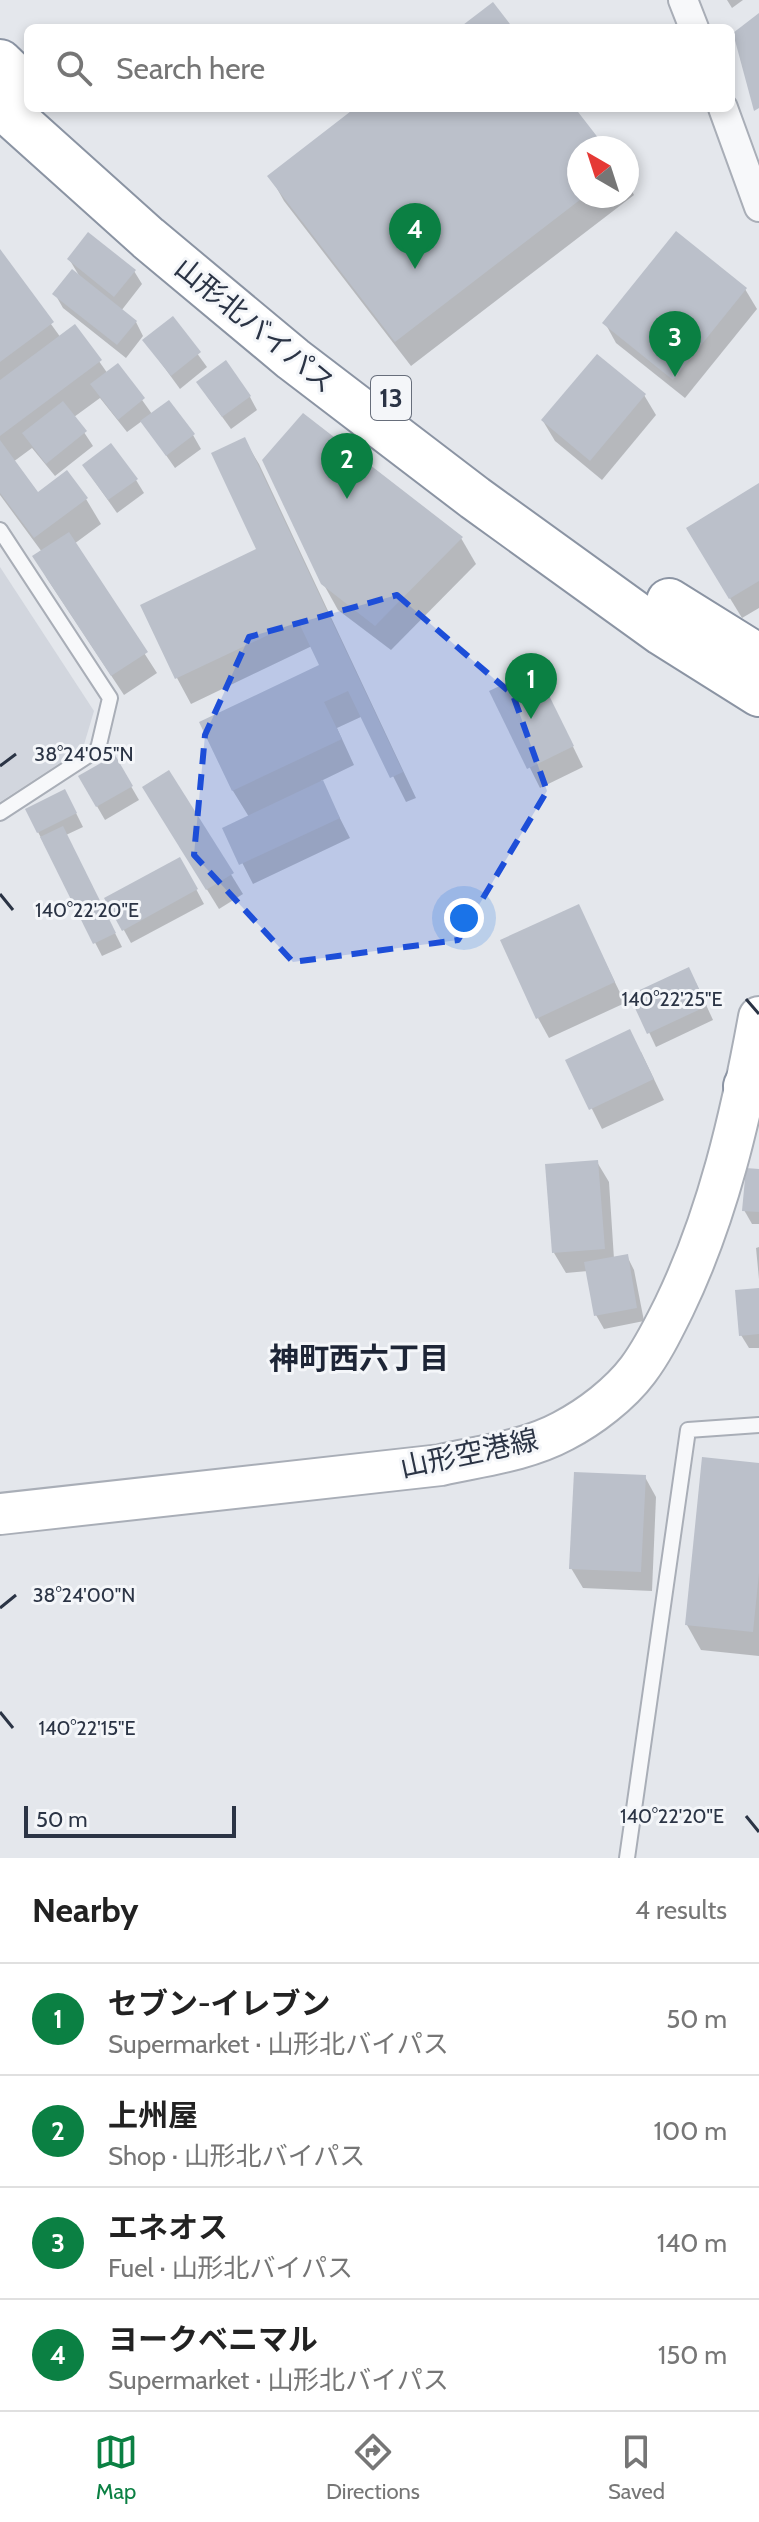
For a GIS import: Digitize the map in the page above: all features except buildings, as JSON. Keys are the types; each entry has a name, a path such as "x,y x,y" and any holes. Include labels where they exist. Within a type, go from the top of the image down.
{"highway":[{"path":"0,62 24,85"},
{"name":"山形北バイパス","path":"0,105 148,238 293,359 475,498 662,633 759,694"},
{"name":"山形北バイパス","path":"51,112 147,204 309,336 546,513 689,615 759,657"}],"main road":[{"name":"山形空港線","path":"0,1514 441,1465 512,1449 563,1431 605,1403 636,1373 655,1346 694,1265 753,1075 759,1017"}],"street":[{"path":"683,0 692,24"},
{"path":"724,112 759,207"}],"lane":[{"path":"0,530 110,698 98,749 0,813"},
{"path":"627,1858 688,1430 759,1425"}],"highlighted area":[{"path":"397,595 513,695 547,791 458,940 293,962 194,855 205,735 249,637"}],"shaded area":[{"path":"0,567 94,711 83,748 0,802"}],"place":[{"name":"ヨークベニマル","path":"415,269"},
{"name":"エネオス","path":"675,377"},
{"name":"上州屋","path":"347,499"},
{"name":"セブン-イレブン","path":"531,719"}],"district":[{"name":"神町西六丁目","path":"359,1359"}]}
